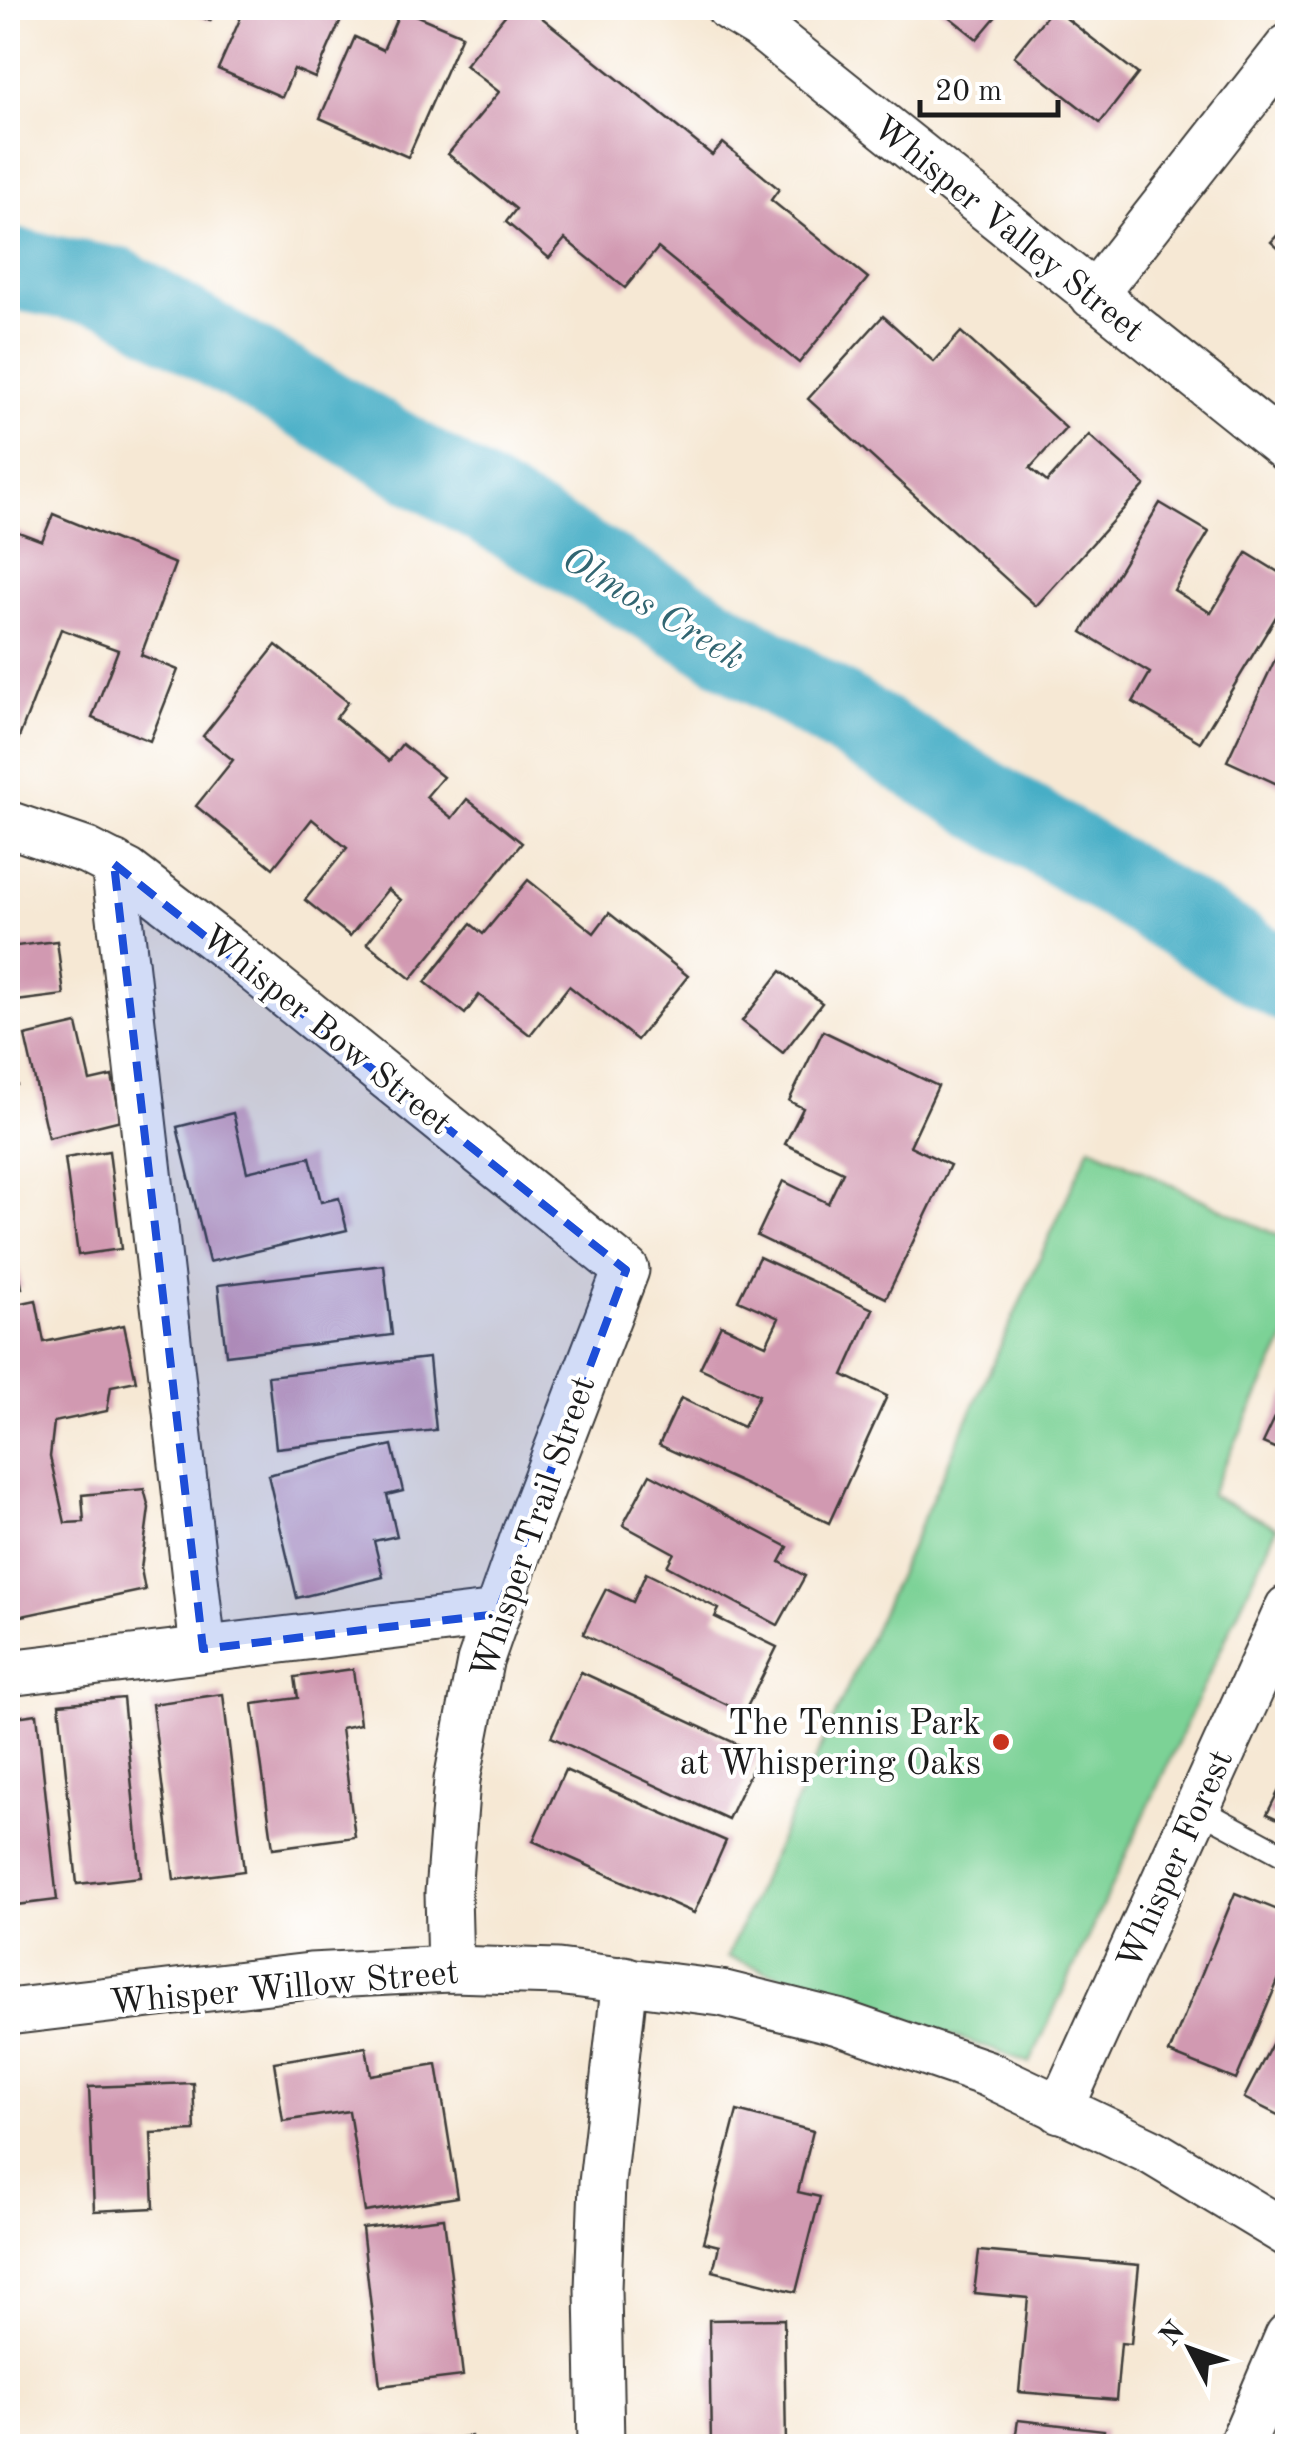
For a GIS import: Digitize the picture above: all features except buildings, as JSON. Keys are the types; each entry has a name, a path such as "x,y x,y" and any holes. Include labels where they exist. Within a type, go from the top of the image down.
{"street":[{"name":"Whisper Valley Street","path":"729,8 759,26 1288,450"},
{"path":"1093,296 1288,47"},
{"name":"Whisper Bow Street","path":"8,824 60,840 114,864 231,951 626,1270"},
{"path":"114,864 203,1649"},
{"name":"Whisper Trail Street","path":"450,1970 448,1893 457,1780 480,1662 626,1270"},
{"name":"Whisper Forest","path":"1060,2110 1288,1608"},
{"path":"8,1673 497,1614"},
{"name":"Whisper Willow Street","path":"8,2012 310,1976 450,1970 558,1972 721,1993 838,2022 986,2073 1152,2152 1288,2234"},
{"path":"601,2446 598,2288 602,2183 625,1980"},
{"path":"1241,2446 1288,2336"}],"lane":[{"path":"1197,1808 1288,1857"}],"highlighted area":[{"path":"114,864 626,1270 497,1614 203,1649"}],"green space":[{"name":"The Tennis Park at Whispering Oaks","path":"1090,1146 1287,1240 1287,1336 1210,1495 1277,1527 1030,2063 727,1957"}],"waterway":[{"name":"Olmos Creek","path":"8,268 116,288 670,611 1288,982"}],"place":[{"name":"The Tennis Park at Whispering Oaks","path":"1001,1742"}]}
